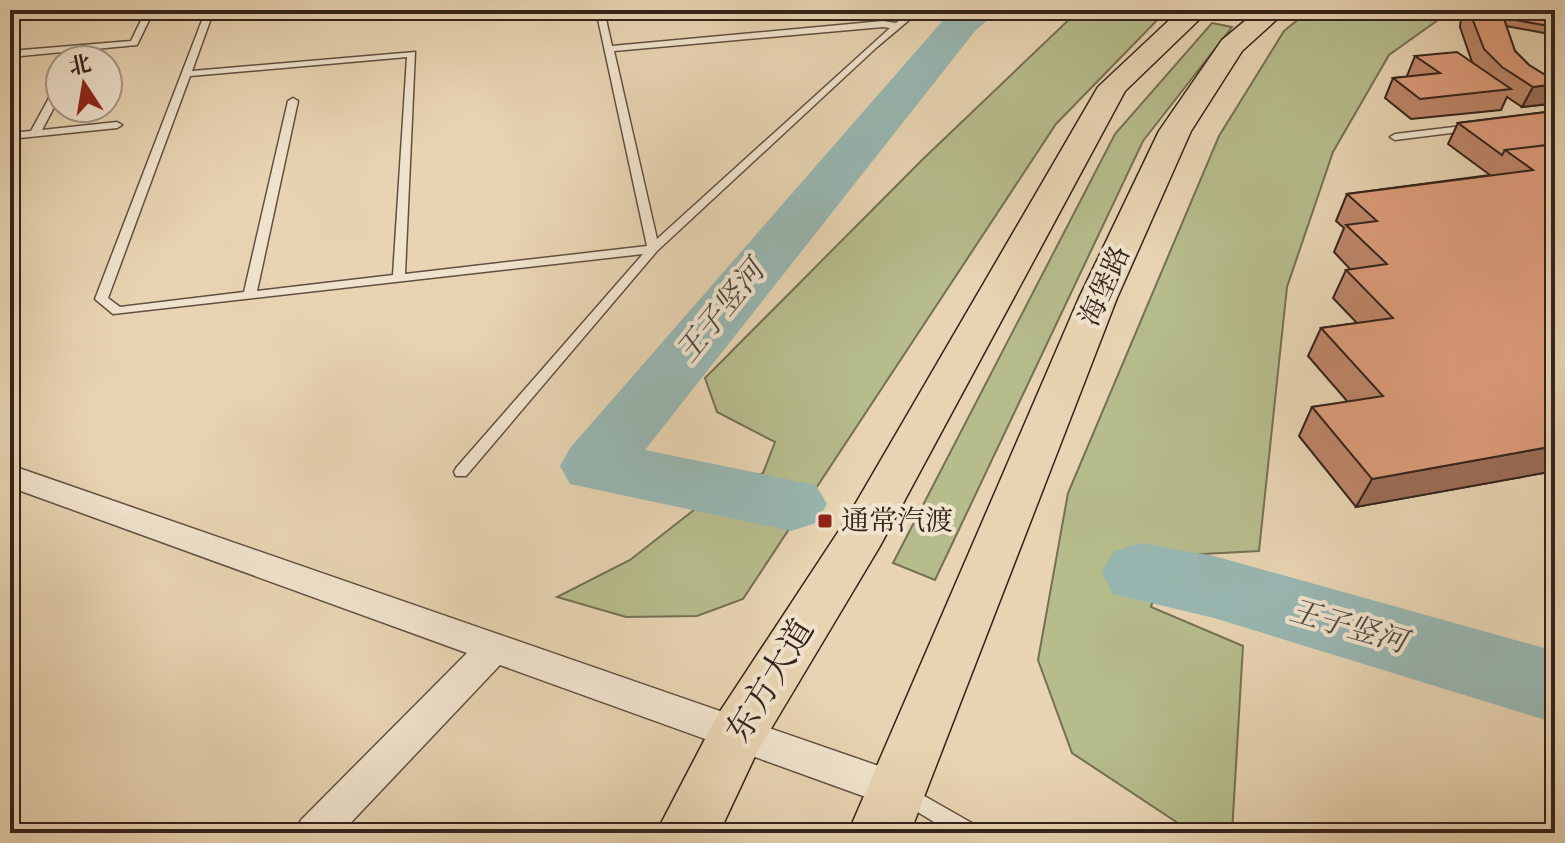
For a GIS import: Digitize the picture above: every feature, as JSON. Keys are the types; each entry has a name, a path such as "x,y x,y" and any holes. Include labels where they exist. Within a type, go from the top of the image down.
{"main road":[{"name":"东方大道","path":"687,833 737,734 863,533 1113,87 1196,10"},
{"name":"海堡路","path":"889,812 1098,298 1175,131 1232,46 1274,10"}],"street":[{"path":"10,476 737,734 889,812"},
{"path":"315,833 494,648"}],"lane":[{"path":"121,44 134,43 150,10"},
{"path":"210,10 101,299 117,311 653,249"},
{"path":"600,10 653,249"},
{"path":"461,472 653,249 917,10"},
{"path":"609,49 883,24 898,26"},
{"path":"10,54 44,51"},
{"path":"186,74 412,54 399,278"},
{"path":"250,295 293,101"},
{"path":"35,133 44,116"},
{"path":"10,136 117,125"},
{"path":"1395,137 1482,127"},
{"path":"889,812 970,833"}],"green space":[{"path":"1079,10 1167,10 1056,124 743,599 697,616 626,617 557,597 630,560 699,506 763,473 775,442 717,412 705,378 923,159"},
{"path":"1310,10 1452,10 1389,55 1333,152 1287,287 1259,551 1165,556 1151,607 1243,646 1232,833 1193,833 1072,753 1038,660 1068,493 1219,136 1284,31"},
{"path":"1212,23 1232,27 1143,141 935,580 893,563 1115,134"}],"building":[{"path":"1469,10 1501,10 1515,51 1555,84 1533,87 1502,67 1484,49"},
{"path":"1501,10 1555,18 1555,27 1503,18"},
{"path":"1457,52 1511,89 1420,99 1393,78 1440,73 1415,56"},
{"path":"1555,111 1555,144 1505,150 1502,155 1458,123"},
{"path":"1555,144 1555,446 1372,479 1312,407 1383,396 1321,328 1393,318 1346,270 1387,264 1346,225 1377,221 1347,194 1533,170 1505,150"}],"waterway":[{"name":"王子竖河","path":"791,504 594,466 961,22 979,10"},
{"name":"王子竖河","path":"1140,573 1214,587 1555,687"}],"place":[{"name":"通常汽渡","path":"825,521"}]}
